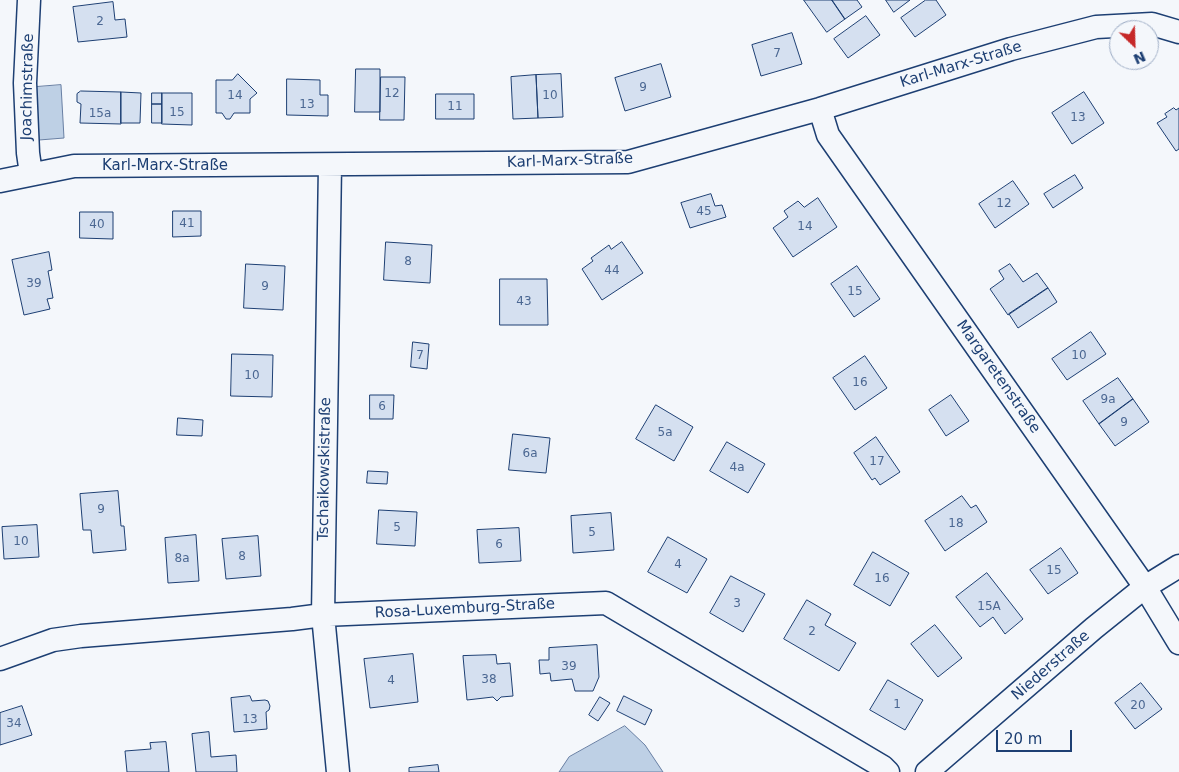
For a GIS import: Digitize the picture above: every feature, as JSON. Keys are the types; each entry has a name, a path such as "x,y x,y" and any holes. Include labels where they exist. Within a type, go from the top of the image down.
{"street":[{"name":"Joachimstraße","path":"29,0 25,84 28,153 31,174"},
{"name":"Karl-Marx-Straße","path":"0,181 74,166 628,162 820,109 1011,49 1096,27 1152,24 1179,32"},
{"name":"Margaretenstraße","path":"820,109 828,135 1145,588 1179,643"},
{"name":"Tschaikowskistraße","path":"330,165 323,615 338,772"},
{"name":"Niederstraße","path":"927,772 1094,628 1145,588 1179,566"},
{"name":"Rosa-Luxemburg-Straße","path":"0,659 53,640 81,636 323,615 606,603 883,767 888,772"}],"water":[{"path":"61,85 64,138 39,140 36,87"},
{"path":"625,726 645,745 663,772 559,772 569,757"}],"building":[{"path":"804,0 832,0 845,19 827,32"},
{"path":"832,0 857,0 862,7 845,19"},
{"path":"886,0 910,0 894,12"},
{"path":"926,0 936,0 946,15 915,37 901,18"},
{"path":"113,2 115,20 125,19 127,37 78,42 73,7"},
{"path":"866,16 880,35 848,58 834,39"},
{"path":"792,33 802,64 761,76 752,45"},
{"path":"661,64 671,97 625,111 615,78"},
{"path":"356,69 380,69 380,112 355,112"},
{"path":"238,74 257,93 250,99 250,113 234,113 230,119 226,119 222,113 216,113 216,80 232,80"},
{"path":"561,74 563,117 538,118 536,75"},
{"path":"536,75 538,118 513,119 511,77"},
{"path":"381,77 405,77 404,120 380,120"},
{"path":"287,79 320,80 320,95 328,95 328,116 287,115"},
{"path":"81,91 121,92 121,124 80,123 81,104 77,102 77,94"},
{"path":"121,92 141,93 140,123 121,123"},
{"path":"1084,92 1104,123 1072,144 1052,113"},
{"path":"152,93 162,93 162,104 152,104"},
{"path":"162,93 192,93 192,125 162,124"},
{"path":"436,94 474,94 474,119 436,119"},
{"path":"152,104 162,104 162,123 152,123"},
{"path":"1174,108 1176,110 1179,108 1179,149 1176,151 1157,123 1167,117 1165,114"},
{"path":"1075,175 1083,188 1053,208 1044,194"},
{"path":"1013,181 1029,204 995,228 979,204"},
{"path":"711,194 715,206 722,205 726,217 690,228 681,203"},
{"path":"818,198 837,227 793,257 773,228 788,217 784,211 798,201 804,207"},
{"path":"173,211 201,211 201,236 173,237"},
{"path":"80,212 113,212 113,239 80,238"},
{"path":"386,242 432,245 430,283 384,280"},
{"path":"622,242 643,273 602,300 582,269 593,261 591,258 609,245 611,249"},
{"path":"49,252 52,270 48,271 53,298 47,299 50,309 24,315 12,260"},
{"path":"246,264 285,266 283,310 244,308"},
{"path":"1010,264 1023,282 1037,273 1048,288 1008,315 990,289 1004,279 999,271"},
{"path":"857,266 880,299 854,317 831,284"},
{"path":"500,279 547,279 548,325 500,325"},
{"path":"1048,288 1057,302 1018,328 1009,314"},
{"path":"1091,332 1106,354 1067,380 1052,359"},
{"path":"413,342 429,344 427,369 411,367"},
{"path":"232,354 273,355 272,397 231,396"},
{"path":"865,356 887,388 855,410 833,378"},
{"path":"1118,378 1133,399 1099,424 1083,401"},
{"path":"370,395 394,395 393,419 370,419"},
{"path":"951,395 969,421 946,436 929,410"},
{"path":"1133,399 1149,422 1115,446 1099,424"},
{"path":"656,405 693,427 674,461 636,439"},
{"path":"178,418 203,420 202,436 177,435"},
{"path":"513,434 550,438 546,473 509,470"},
{"path":"876,437 900,472 880,485 875,478 872,480 854,453"},
{"path":"727,442 765,464 748,493 710,471"},
{"path":"368,471 388,472 387,484 367,483"},
{"path":"118,491 121,526 124,526 126,550 93,553 91,530 83,530 80,494"},
{"path":"962,496 971,508 976,505 987,522 945,551 925,521"},
{"path":"379,510 417,512 415,546 377,544"},
{"path":"611,513 614,550 573,553 571,516"},
{"path":"37,525 39,557 4,559 2,527"},
{"path":"519,528 521,561 479,563 477,530"},
{"path":"196,535 199,581 168,583 165,538"},
{"path":"258,536 261,576 226,579 222,539"},
{"path":"668,537 707,559 687,593 648,572"},
{"path":"1061,548 1078,573 1048,594 1030,570"},
{"path":"873,552 909,573 890,606 854,585"},
{"path":"987,573 1023,619 1005,634 993,617 980,627 956,597"},
{"path":"731,576 765,594 743,632 710,613"},
{"path":"807,600 831,614 825,625 856,643 839,671 784,639"},
{"path":"935,625 962,658 938,677 911,644"},
{"path":"597,645 599,677 593,691 575,691 572,679 551,681 550,673 540,674 539,660 549,660 549,648"},
{"path":"413,654 418,702 370,708 364,659"},
{"path":"496,655 497,664 510,663 513,696 501,697 497,701 493,697 467,700 463,656"},
{"path":"888,680 923,700 905,730 870,710"},
{"path":"1141,683 1162,709 1135,729 1115,703"},
{"path":"250,696 252,701 268,701 270,706 266,712 267,729 234,732 231,698"},
{"path":"624,696 652,710 645,725 617,711"},
{"path":"600,697 610,703 598,721 589,715"},
{"path":"22,706 32,735 0,745 0,713"},
{"path":"209,732 211,757 236,755 237,772 196,772 192,734"},
{"path":"166,742 169,772 127,772 125,751 151,749 150,743"},
{"path":"438,765 439,772 409,772 409,768"}]}
